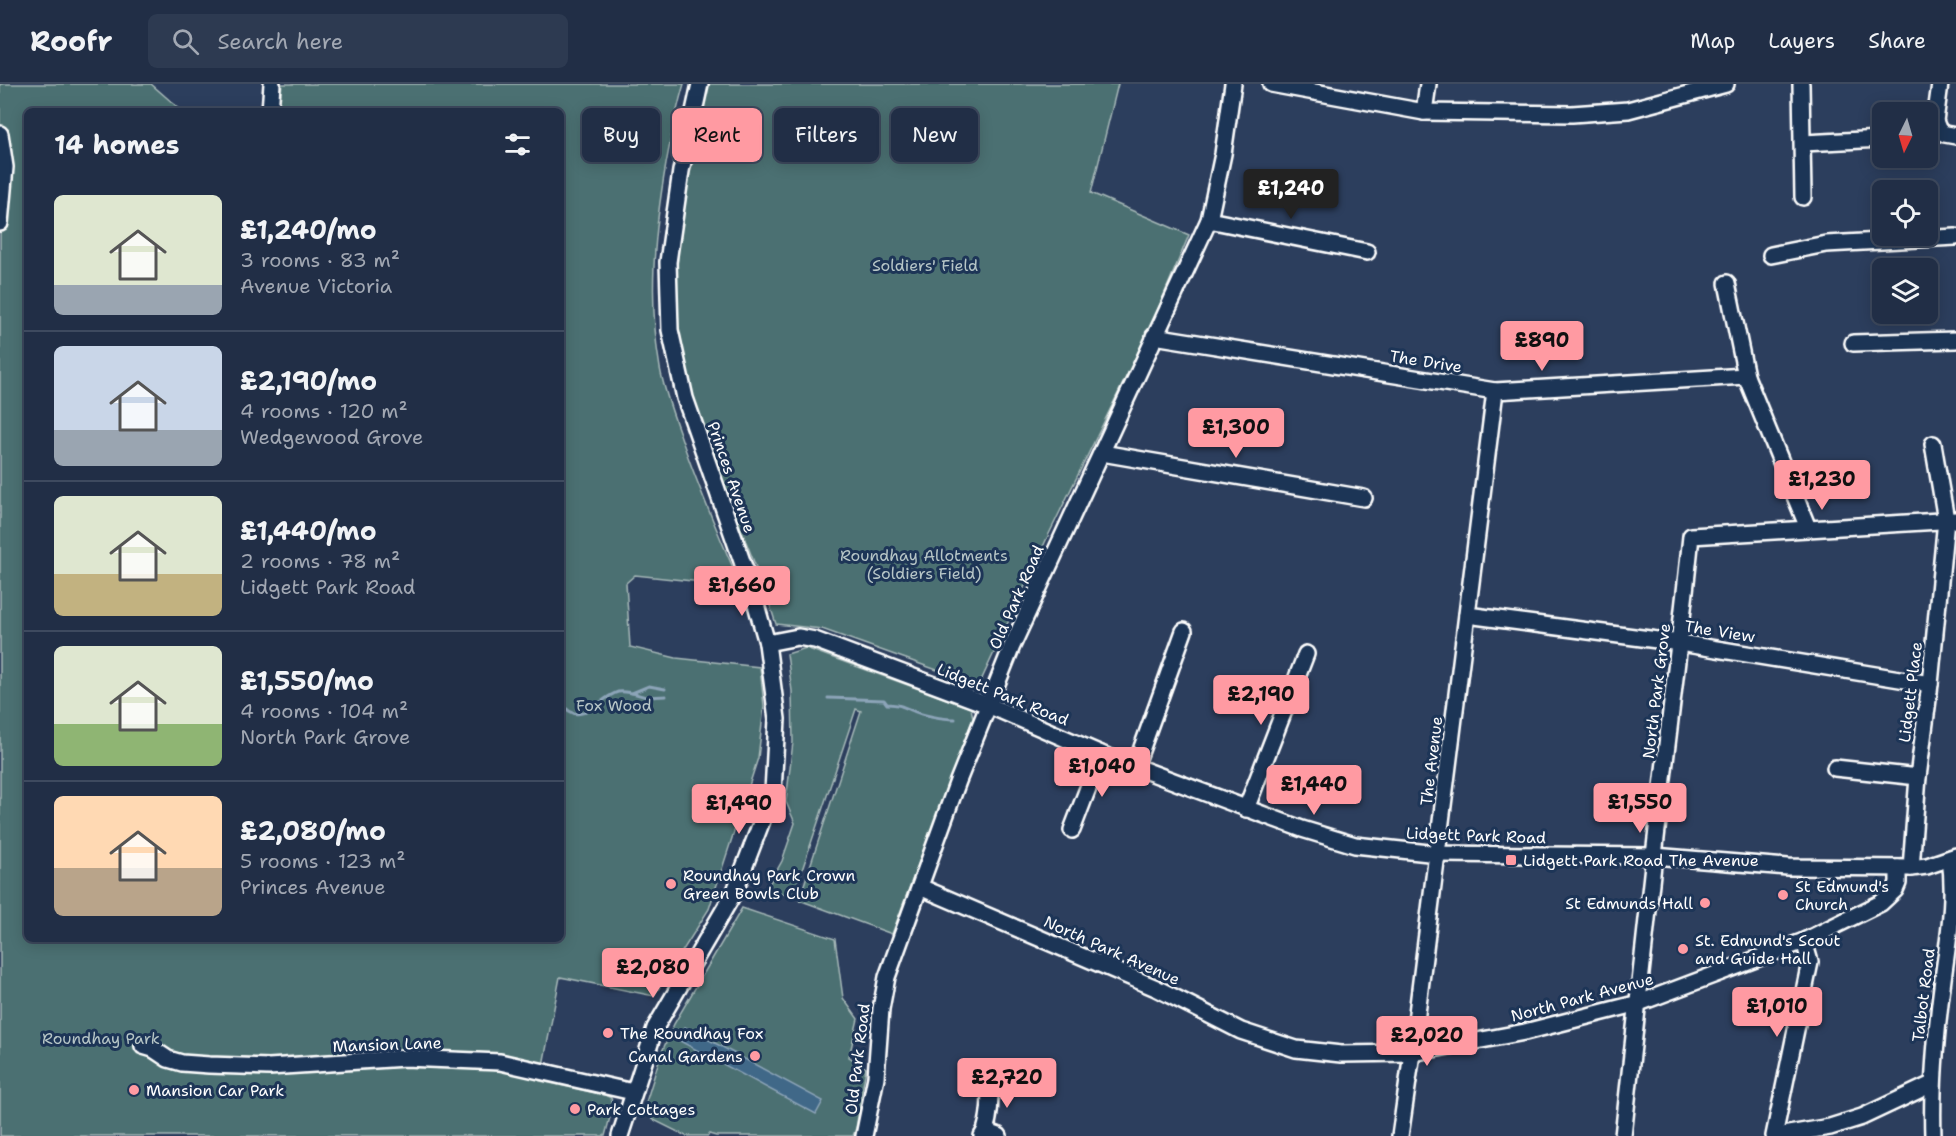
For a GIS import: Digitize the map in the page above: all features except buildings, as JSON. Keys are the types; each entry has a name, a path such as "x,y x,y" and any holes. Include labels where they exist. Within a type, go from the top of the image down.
{"street":[{"path":"270,108 272,84"},
{"name":"Princes Avenue","path":"620,1136 655,1028 735,891 773,792 777,719 766,643 751,587 685,398 670,330 668,262 681,171 700,84"},
{"name":"Old Park Road","path":"864,1136 876,1077 881,1009 887,977 1012,646 1209,220 1223,154 1233,84"},
{"path":"1271,84 1424,112 1572,114 1628,110 1726,84"},
{"path":"1424,112 1428,84"},
{"path":"1801,84 1803,197"},
{"path":"1938,102 1940,84"},
{"path":"0,134 5,167 1,217"},
{"path":"1938,134 1956,136"},
{"path":"1803,143 1872,140"},
{"path":"1209,220 1367,252"},
{"path":"1771,255 1826,244 1956,237"},
{"path":"1727,283 1746,376 1808,528 1951,520"},
{"name":"The Drive","path":"1154,336 1495,391 1746,376"},
{"path":"1853,343 1956,340"},
{"name":"The Avenue","path":"1400,1136 1438,854 1495,391"},
{"name":"Lidgett Place","path":"1905,868 1951,520 1933,444"},
{"path":"1101,453 1364,498"},
{"name":"North Park Grove","path":"1623,1136 1680,643 1690,536 1808,528"},
{"name":"The View","path":"1467,615 1680,643 1930,684"},
{"path":"1135,767 1184,631"},
{"name":"Lidgett Park Road","path":"766,643 798,638 815,640 988,705 1101,754 1246,809 1339,841 1438,854 1654,856 1788,867 1905,868"},
{"path":"1246,809 1306,654"},
{"path":"1072,830 1101,754"},
{"path":"1835,768 1918,777"},
{"path":"1905,868 1927,866 1953,858"},
{"name":"Talbot Road","path":"1933,1136 1932,1084 1954,902 1953,858"},
{"name":"North Park Avenue","path":"920,887 1146,984 1241,1031 1296,1048 1321,1052 1412,1053 1525,1032 1639,1003 1804,940 1881,903 1894,890 1905,868"},
{"path":"1804,940 1810,962 1776,1136 1830,1127 1862,1117 1932,1084"},
{"name":"Mansion Lane","path":"143,1046 175,1061 208,1065 269,1067 405,1058 500,1062 633,1092"},
{"path":"989,1085 991,1099 989,1134"}],"green space":[{"name":"Roundhay Park","path":"0,84 151,84 179,108 24,108 24,942 564,942 564,108 279,108 282,84 684,84 678,108 672,108 672,134 658,215 653,291 656,342 666,393 674,418 701,491 741,586 635,575 626,583 630,647 676,658 760,667 764,706 758,758 709,909 654,996 560,977 540,1081 611,1098 613,1106 605,1136 0,1136"},
{"name":"Soldiers' Field","path":"708,84 1118,84 1091,193 1189,235 1150,328 1047,538 979,685 822,629 776,624 765,590 699,422 677,319 676,284 681,212 689,162 762,162 762,108 702,108"},
{"path":"806,648 971,708 973,718 892,934 799,900 861,711 856,709 793,897 767,888 782,861 795,823 786,802 793,742 792,691 787,654"},
{"path":"742,908 835,939 843,998 858,1019 849,1057 866,1068 853,1136 716,1136 709,1134 708,1136 686,1136 652,1119 654,1116 643,1112 661,1054 674,1024"}],"water":[{"path":"685,1027 823,1101 816,1114 678,1040"}],"waterway":[{"path":"632,693 649,686 665,689"},
{"path":"564,706 576,714 583,713 618,692 629,692 647,697 666,696"},
{"path":"828,698 884,700 887,704 900,706 920,714 955,719"}],"place":[{"name":"Lidgett Park Road The Avenue","path":"1511,860"},
{"name":"Roundhay Park Crown Green Bowls Club","path":"671,884"},
{"name":"St Edmund's Church","path":"1783,895"},
{"name":"St Edmunds Hall","path":"1705,903"},
{"name":"St. Edmund's Scout and Guide Hall","path":"1683,949"},
{"name":"The Roundhay Fox","path":"608,1033"},
{"name":"Canal Gardens","path":"755,1056"},
{"name":"Mansion Car Park","path":"134,1090"},
{"name":"Park Cottages","path":"575,1109"}],"park label":[{"name":"Roundhay Allotments (Soldiers Field)","path":"924,564"},
{"name":"Fox Wood","path":"614,705"}]}
